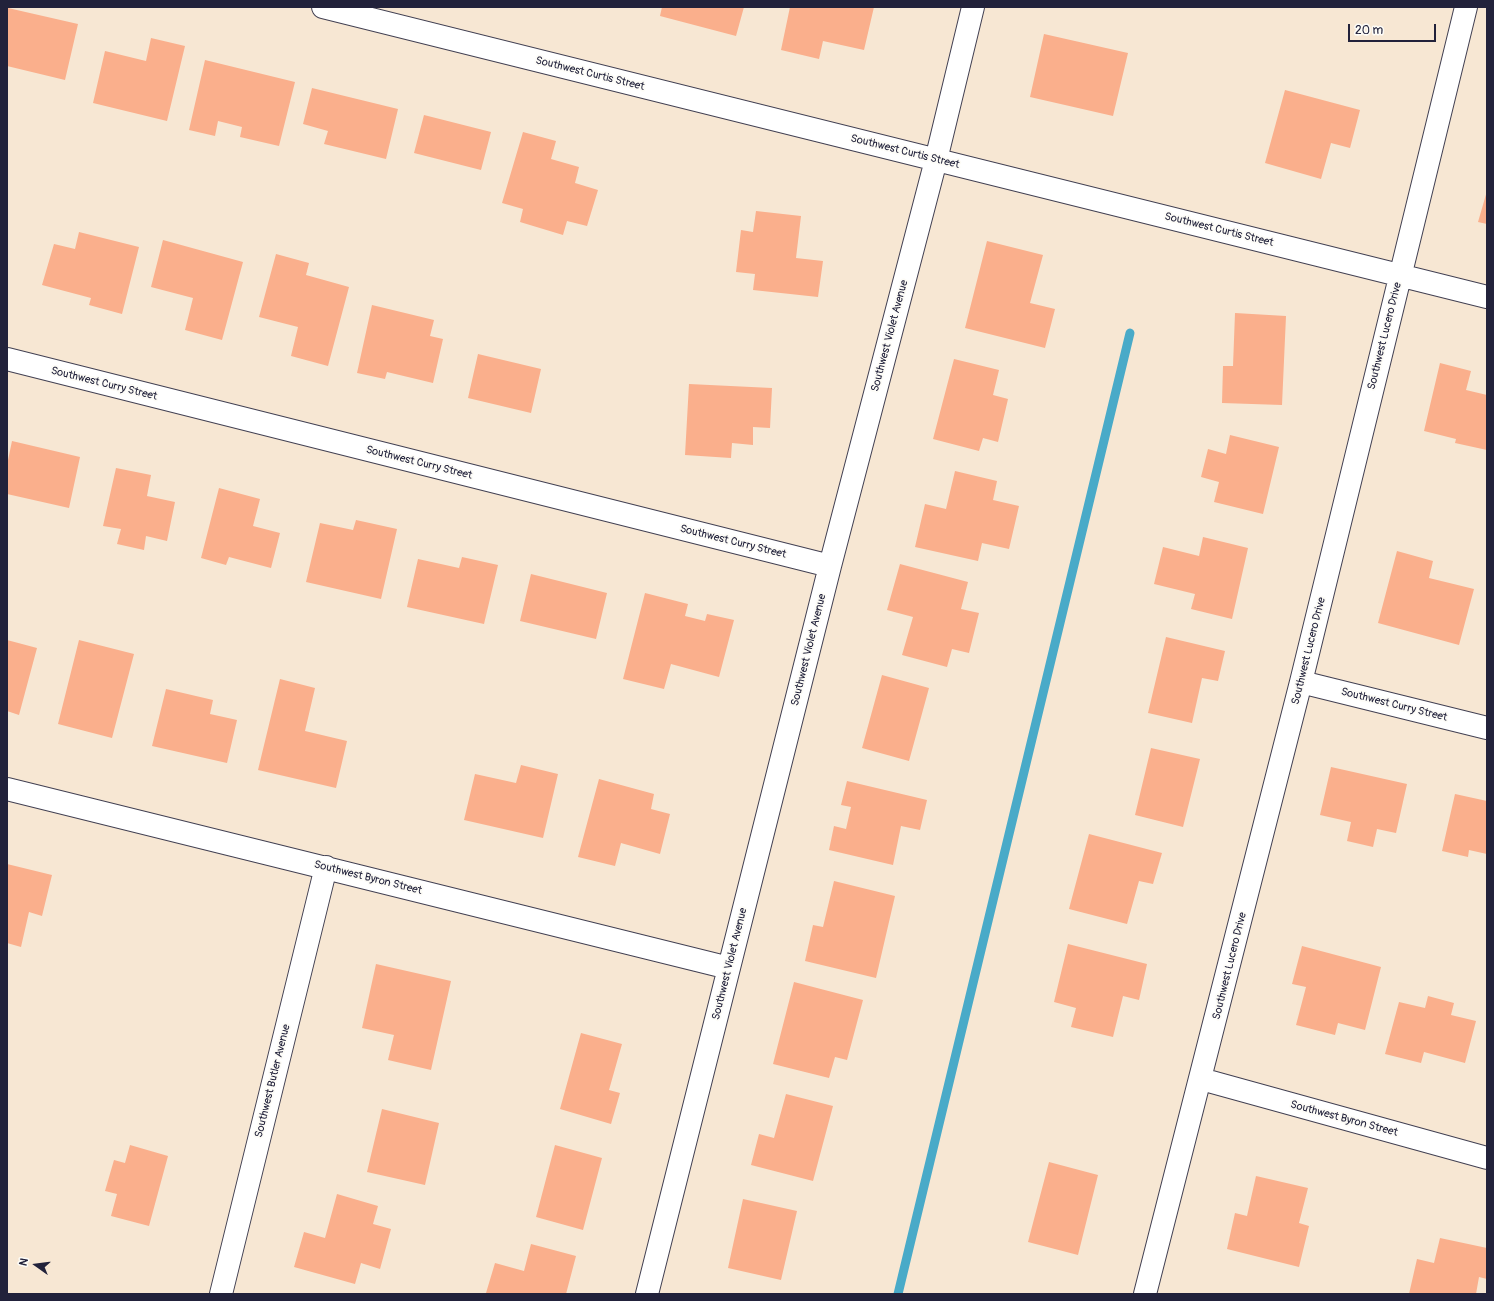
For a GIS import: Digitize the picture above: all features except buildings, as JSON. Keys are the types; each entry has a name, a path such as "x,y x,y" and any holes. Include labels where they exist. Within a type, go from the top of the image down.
{"street":[{"name":"Southwest Curtis Street","path":"322,7 1400,274 1487,297"},
{"name":"Southwest Violet Avenue","path":"647,1294 830,566 936,160 973,7"},
{"name":"Southwest Lucero Drive","path":"1145,1294 1301,682 1466,7"},
{"name":"Southwest Curry Street","path":"7,360 830,566"},
{"name":"Southwest Curry Street","path":"1301,682 1487,728"},
{"name":"Southwest Byron Street","path":"7,789 729,968"},
{"name":"Southwest Butler Avenue","path":"220,1294 326,868"},
{"name":"Southwest Byron Street","path":"1201,1079 1487,1158"}],"waterway":[{"path":"898,1294 1130,333"}]}
